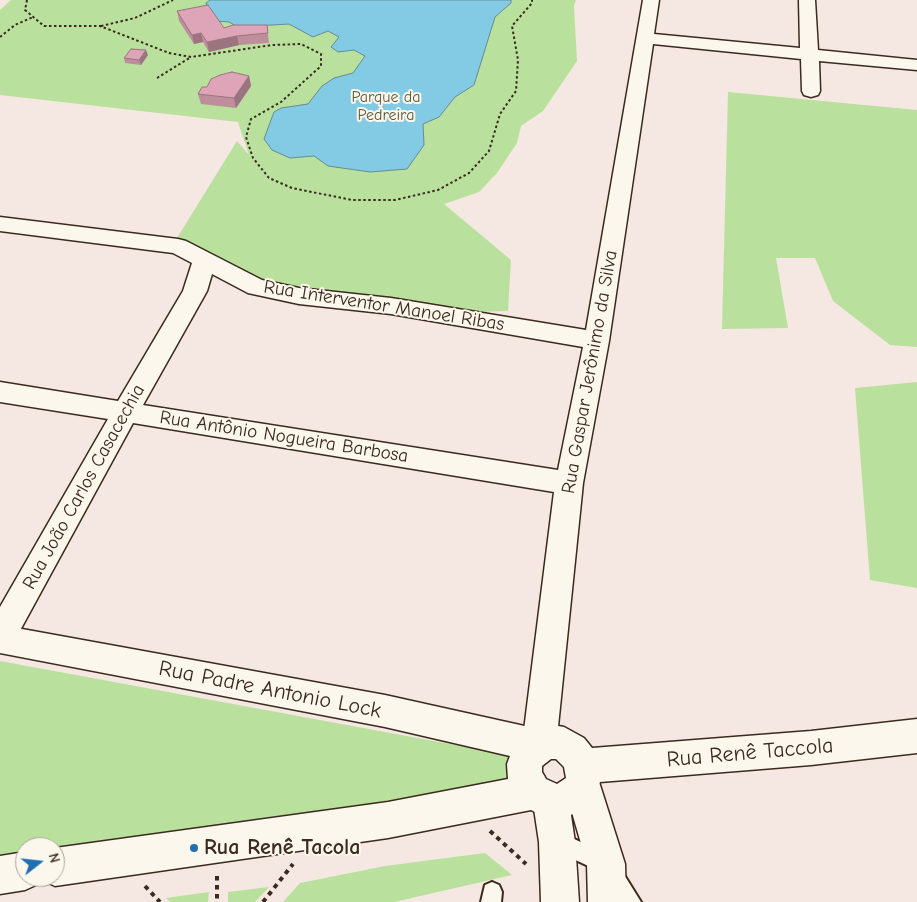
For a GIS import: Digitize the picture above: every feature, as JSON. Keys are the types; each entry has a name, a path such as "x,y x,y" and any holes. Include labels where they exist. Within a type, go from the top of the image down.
{"street":[{"name":"Rua Gaspar Jerônimo da Silva","path":"539,746 569,483 597,341 651,0"},
{"path":"807,0 812,91"},
{"path":"645,38 917,65"},
{"name":"Rua Interventor Manoel Ribas","path":"0,224 178,246 256,287 300,296 391,306 597,341"},
{"name":"Rua João Carlos Casacechia","path":"0,638 167,337 195,291 204,260"},
{"name":"Rua Antônio Nogueira Barbosa","path":"0,392 569,483"},
{"name":"Rua Padre Antonio Lock","path":"0,638 385,711 539,746"},
{"name":"Rua Renê Taccola","path":"582,776 917,736"},
{"path":"560,902 557,842 542,797 524,775 524,764 528,755 539,746 553,742 564,744 579,758 582,776 606,864 607,902"},
{"path":"65,866 542,797 560,802 570,799 577,793 582,776"},
{"path":"0,875 15,873"}],"lane":[{"path":"557,842 606,864 632,902"}],"path":[{"path":"27,0 25,10 44,26 100,26 135,18 173,0"},
{"path":"100,26 169,53 191,57 272,45 301,44 321,54 321,66 281,102 251,119 246,137 252,158 269,178 292,188 352,200 395,200 438,190 469,174 489,151 500,114 516,91 518,60 512,26 532,3 532,0"},
{"path":"0,37 15,25 33,17"},
{"path":"158,78 191,57"},
{"path":"263,902 300,856"},
{"path":"217,868 217,902"},
{"path":"143,885 160,902"}],"green space":[{"name":"Parque da Pedreira","path":"11,0 576,0 574,6 577,61 543,111 521,126 517,143 497,173 479,192 444,204 511,260 508,311 475,312 272,285 213,258 177,238 237,141 249,155 238,122 0,95 0,10"},
{"path":"728,92 917,110 917,347 890,345 833,301 815,258 776,258 788,328 722,329"},
{"path":"917,382 917,588 870,580 855,388"},
{"path":"0,661 515,756 514,783 65,848 65,837 15,837 15,855 0,857"},
{"path":"485,853 512,875 394,902 283,902 300,883 385,866"},
{"path":"269,887 255,902 228,902 228,892"},
{"path":"209,892 208,902 170,902 166,898"}],"water":[{"path":"210,0 511,0 511,3 495,17 474,85 455,97 439,117 423,124 424,145 407,169 370,172 328,166 314,156 290,158 272,150 264,139 274,112 281,108 308,104 322,86 334,78 353,73 365,56 354,50 338,52 331,47 339,37 328,31 313,37 289,24 238,27 229,22 216,21 208,11 206,3"}],"building":[{"path":"208,5 224,28 233,25 267,25 268,33 237,36 207,42 201,33 192,35 177,11"},
{"path":"131,49 146,50 139,60 124,58"},
{"path":"232,72 249,76 234,98 198,94 202,87 207,87 211,79"}],"place":[{"name":"Rua Renê Tacola","path":"194,848"}]}
